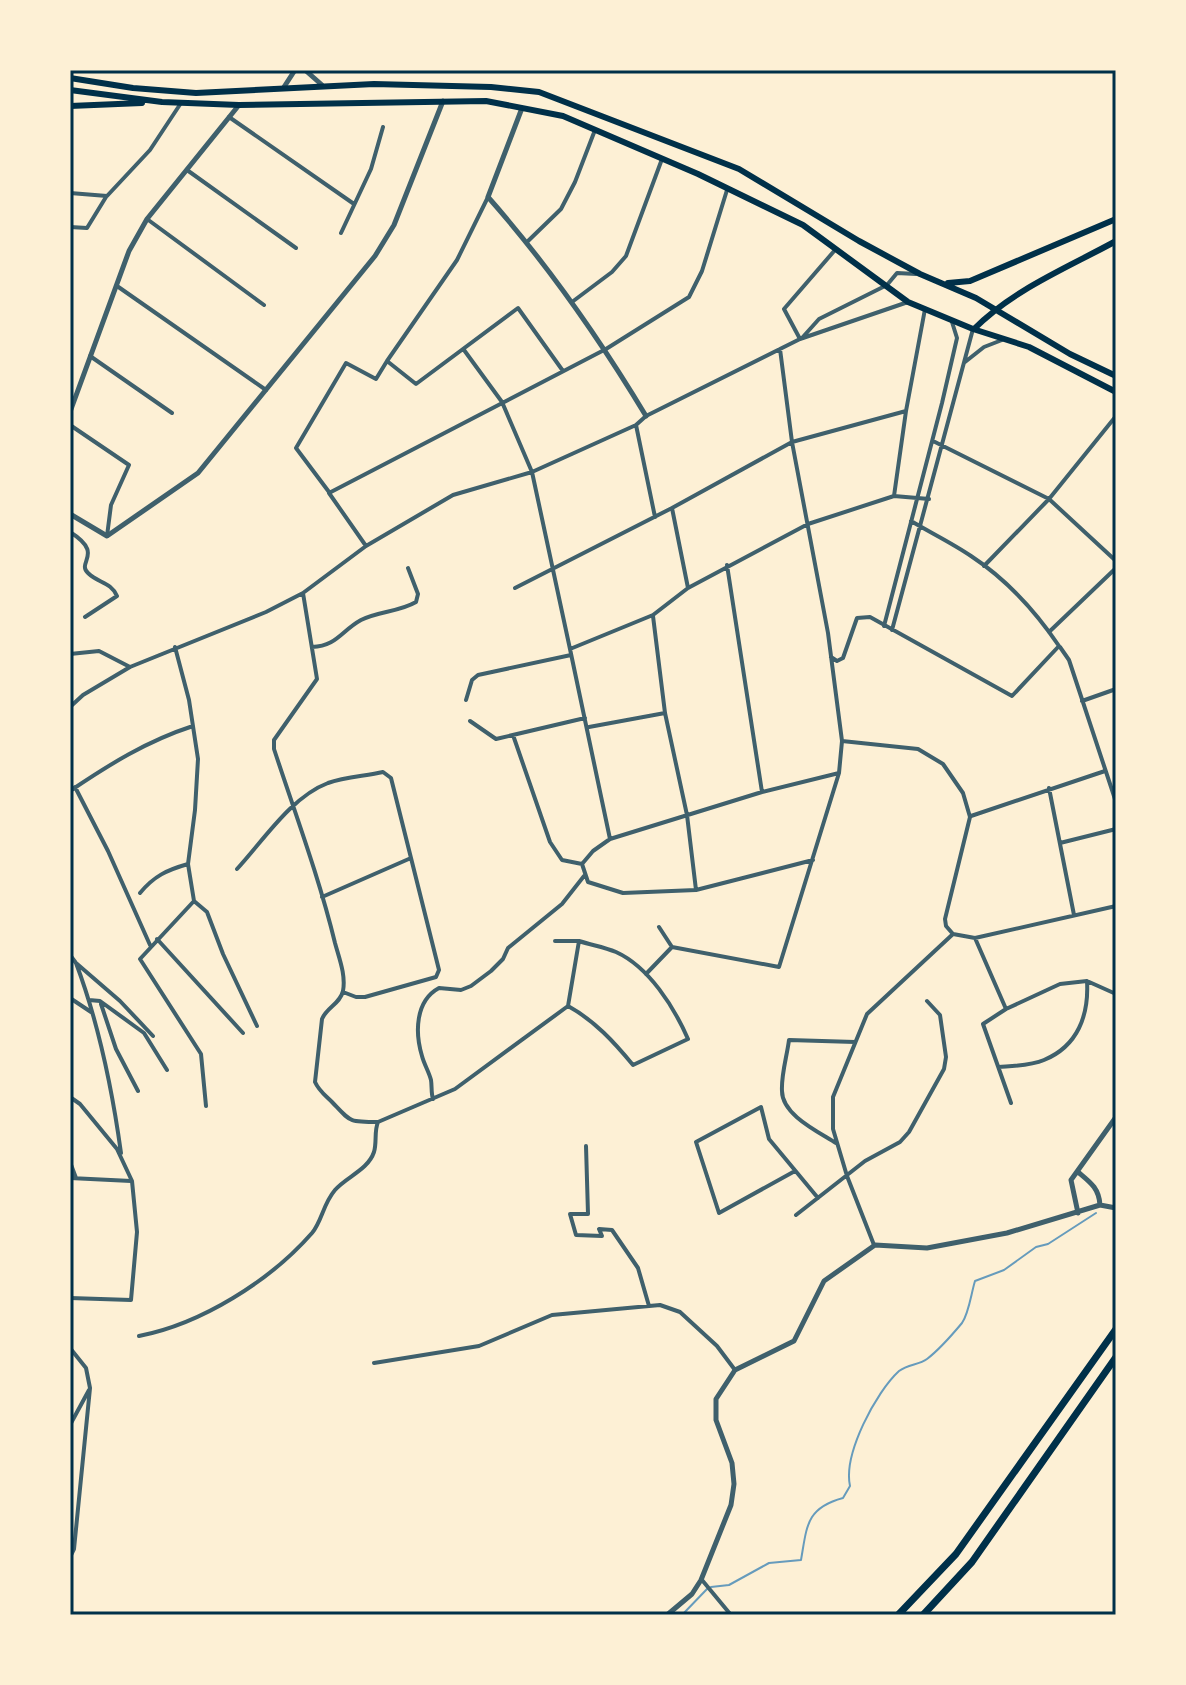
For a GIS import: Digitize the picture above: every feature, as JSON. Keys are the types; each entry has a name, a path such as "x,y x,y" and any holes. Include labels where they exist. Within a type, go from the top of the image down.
{"highway":[{"path":"898,1615 956,1554 1116,1329"},
{"path":"923,1615 972,1562 1116,1357"}],"main road":[{"path":"70,78 133,88 196,93 322,85 431,85 539,92 739,169 859,241 920,274 995,308 1070,354 1116,376"},
{"path":"70,90 162,102 239,105 486,101 563,116 803,225 908,302 973,329 1029,347 1116,392"},
{"path":"70,106 162,102"},
{"path":"945,283 970,281 1116,219"},
{"path":"973,329 995,308 1116,241"}],"street":[{"path":"284,87 295,70"},
{"path":"305,70 322,85"},
{"path":"107,536 198,473 375,256 394,225 443,101"},
{"path":"70,227 87,228 107,196 150,150 181,103"},
{"path":"70,412 129,251 147,219 239,105"},
{"path":"366,546 296,448 346,363 376,379 457,260 488,197 522,108"},
{"path":"229,117 354,204"},
{"path":"341,233 371,169 383,127"},
{"path":"527,242 561,209 595,130"},
{"path":"572,302 612,272 626,256 662,159"},
{"path":"186,169 296,248"},
{"path":"329,493 606,349 689,297 702,271 727,190"},
{"path":"70,193 107,196"},
{"path":"488,197 527,242 606,349 646,416"},
{"path":"147,219 264,305"},
{"path":"1109,245 1116,250"},
{"path":"800,339 784,309 836,249"},
{"path":"800,339 819,319 887,285 897,273 920,274"},
{"path":"116,285 266,390"},
{"path":"70,707 83,695 130,667 266,612 303,593 366,546 453,495 532,472 636,425 646,416 800,339 908,302"},
{"path":"387,361 416,384 518,308 563,371"},
{"path":"894,496 925,309"},
{"path":"884,626 957,338 951,320"},
{"path":"892,630 973,329"},
{"path":"963,363 984,347 1003,339"},
{"path":"659,927 672,947 779,967 839,773 842,741 831,657 792,442 780,349"},
{"path":"464,350 502,402 532,472 610,839"},
{"path":"90,356 172,413"},
{"path":"515,588 655,517 792,442 906,411"},
{"path":"984,566 1049,499 1116,416"},
{"path":"70,425 129,465 111,505 107,536"},
{"path":"636,425 655,517"},
{"path":"932,441 1049,499 1116,561"},
{"path":"466,700 472,680 478,675 570,652 653,615 688,588 727,565 808,524 894,496 929,499"},
{"path":"672,508 688,588"},
{"path":"70,514 107,536"},
{"path":"911,521 1001,579 1049,632 1069,660 1116,802"},
{"path":"70,532 86,544 89,551 84,567 86,572 113,588 117,596 85,617"},
{"path":"727,565 762,792"},
{"path":"312,647 328,646 362,620 378,613 405,609 416,602 418,594 408,568"},
{"path":"1049,632 1116,568"},
{"path":"303,593 317,679 274,740 274,749 341,965 343,992 338,1002 325,1011 322,1019 315,1082 342,1116 350,1120 378,1122 455,1089 568,1006 579,941"},
{"path":"653,615 665,713 687,815 696,890"},
{"path":"831,657 837,661 843,658 857,618 870,617 1012,696 1059,646"},
{"path":"175,647 193,726 198,779 188,864 194,901 207,912 257,1026"},
{"path":"70,654 99,651 130,667"},
{"path":"1082,701 1116,689"},
{"path":"588,728 665,713"},
{"path":"470,721 496,739 585,718"},
{"path":"150,945 108,851 72,789 143,745 193,726"},
{"path":"513,735 550,842 562,860 582,864"},
{"path":"842,741 916,748 943,764 963,793 970,817 946,913 946,926 953,934 975,938 1116,906"},
{"path":"970,817 1105,771"},
{"path":"237,869 293,807 328,783 383,772 391,778 439,973 436,977 365,997 343,992"},
{"path":"813,860 696,890 623,893 588,882 582,864 610,839 762,792 839,773"},
{"path":"1049,788 1074,915"},
{"path":"1060,843 1116,829"},
{"path":"322,897 411,858"},
{"path":"140,893 164,871 188,864"},
{"path":"433,1100 418,1030 418,1016 426,999 439,988 461,990 471,986 491,971 503,959 508,948 562,904 584,876"},
{"path":"194,901 140,959 201,1054 206,1106"},
{"path":"875,1245 847,1176 833,1129 833,1097 867,1014 953,934"},
{"path":"975,938 1006,1009"},
{"path":"157,939 243,1033"},
{"path":"555,941 579,941 617,953 646,975 678,1016 688,1039 633,1065 609,1036 583,1014 568,1006"},
{"path":"646,975 672,947"},
{"path":"70,955 153,1036"},
{"path":"76,963 93,1013 111,1087 121,1159"},
{"path":"999,1067 1043,1061 1071,1040 1086,1014 1087,981"},
{"path":"1011,1103 983,1024 1006,1009 1060,984 1087,981 1116,994"},
{"path":"70,998 93,1013"},
{"path":"89,1000 100,1001 144,1033 167,1070"},
{"path":"100,1001 116,1049 138,1091"},
{"path":"796,1215 865,1161 900,1142 909,1132 944,1069 946,1057 940,1015 927,1001"},
{"path":"838,1145 794,1114 784,1103 781,1092 789,1040 855,1042"},
{"path":"70,1097 80,1104 117,1149 132,1181 137,1232 131,1300 70,1298"},
{"path":"795,1171 719,1213 696,1142 761,1107 769,1139 818,1198"},
{"path":"1078,1213 1071,1180 1116,1117"},
{"path":"139,1336 155,1333 194,1316 247,1290 269,1275 314,1232 326,1201 343,1181 358,1173 374,1153 378,1122"},
{"path":"586,1146 588,1214 570,1214 576,1235 602,1236 599,1229 612,1230 638,1268 649,1306"},
{"path":"70,1162 73,1178 132,1181"},
{"path":"1078,1172 1093,1184 1099,1194 1100,1205"},
{"path":"667,1615 692,1594 701,1580 722,1531 732,1494 732,1463 716,1420 716,1399 735,1370 794,1341 824,1281 875,1245 927,1248 1007,1233 1100,1205 1116,1208"},
{"path":"374,1363 479,1346 552,1315 660,1305 680,1312 717,1346 735,1370"},
{"path":"70,1348 86,1368 90,1388 74,1549 70,1557"},
{"path":"70,1425 90,1388"},
{"path":"701,1580 731,1615"}],"waterway":[{"path":"711,1587 729,1585 769,1563 801,1560 810,1520 822,1507 843,1498 850,1486 851,1457 856,1441 881,1393 899,1371 927,1359 958,1328 966,1314 975,1281 1004,1270 1036,1247 1048,1244 1096,1213"},
{"path":"682,1615 707,1589"}]}
